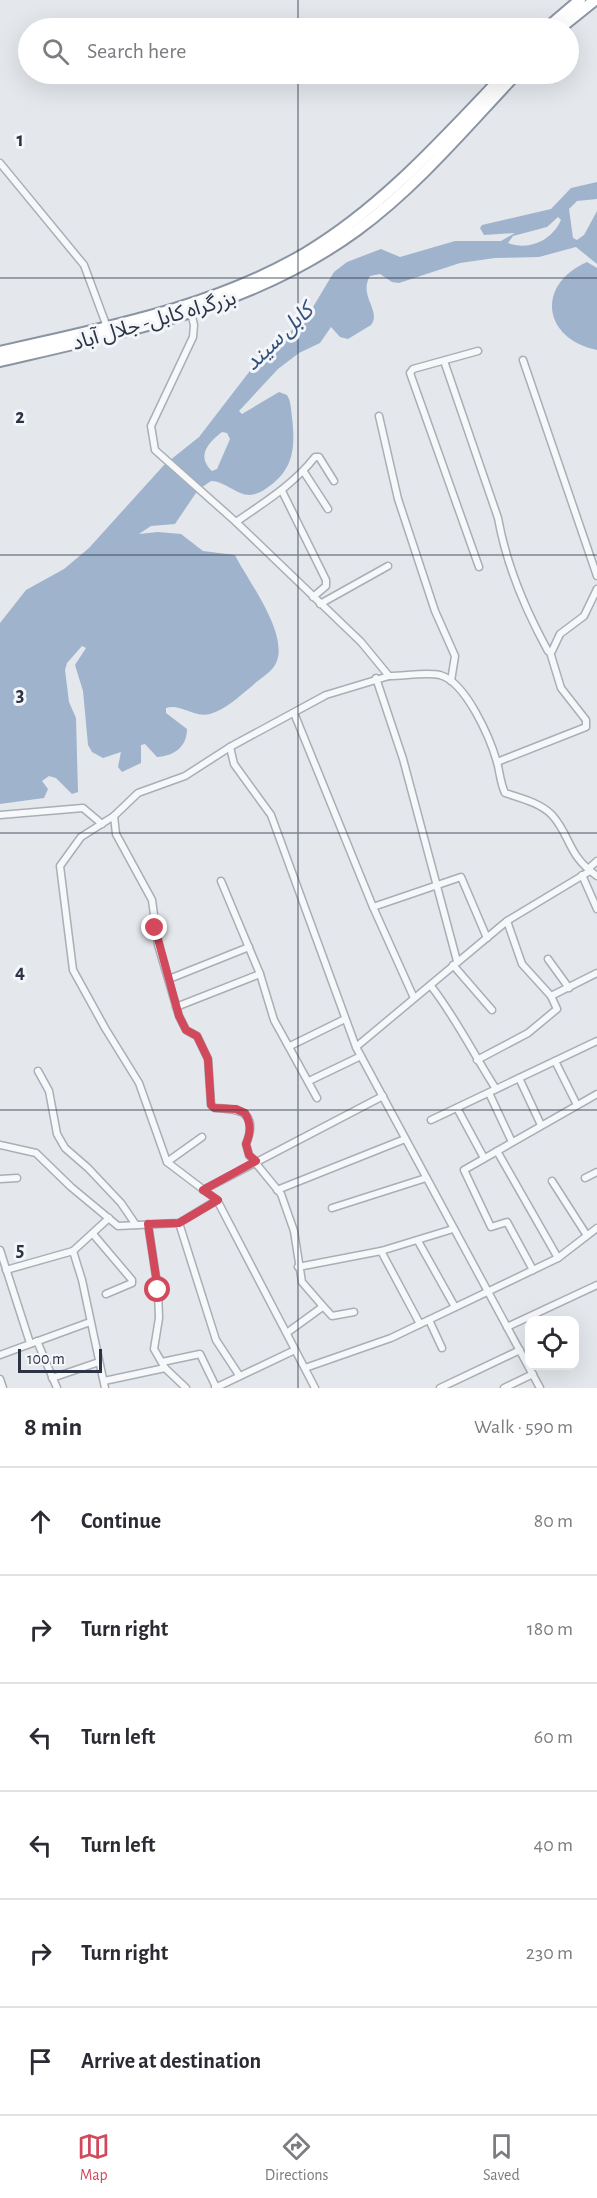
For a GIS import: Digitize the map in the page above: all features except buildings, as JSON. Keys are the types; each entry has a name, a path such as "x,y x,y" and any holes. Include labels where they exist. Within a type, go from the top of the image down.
{"highway":[{"path":"565,18 580,0"},
{"path":"568,18 595,0"},
{"name":"بزرگراه کابل- جلال آباد","path":"0,361 172,314 242,285 291,261 336,233 404,184 496,84"},
{"name":"بزرگراه کابل- جلال آباد","path":"172,314 191,313 249,291 312,259 357,230 506,84"},
{"name":"بزرگراه کابل- جلال آباد","path":"0,352 85,337 107,327 120,328"}],"street":[{"path":"0,163 84,265 107,327"},
{"path":"191,313 194,325 193,338 151,426 155,450 218,505 361,642 389,676"},
{"path":"478,351 412,369 410,373 479,567"},
{"path":"444,360 530,614 550,652 561,688 586,720 586,728 497,762"},
{"path":"523,360 597,576"},
{"path":"379,416 398,499 435,611 454,656 451,681"},
{"path":"236,522 282,490 304,472 317,456 334,481"},
{"path":"304,472 328,509"},
{"path":"282,490 326,580 326,585 313,597"},
{"path":"320,604 388,566"},
{"path":"550,652 560,634 584,616 597,589"},
{"path":"315,1388 288,1332 252,1270 218,1200 167,1162 139,1083 73,970 60,866 81,837 114,816 138,793 185,776 230,747 326,695 376,678 440,675 451,681 476,711 497,762 500,782 505,793 544,808 554,817 574,856 597,876"},
{"path":"376,678 403,759 455,963 492,1010"},
{"path":"294,713 373,907 414,998"},
{"path":"230,747 234,764 271,815 356,1047 540,1388"},
{"path":"0,815 83,808 102,824"},
{"path":"114,816 116,834 152,900 158,945 176,1007 186,1030 197,1036 208,1059 211,1105 214,1108 236,1109 245,1113 250,1121 250,1133 246,1144 249,1155 277,1190 294,1231 302,1282 332,1316 354,1312"},
{"path":"356,1047 507,921 582,875 597,861"},
{"path":"582,875 597,909"},
{"path":"373,907 435,884 462,877 488,938"},
{"path":"221,881 260,974 274,1020 309,1081 316,1098"},
{"path":"477,1060 528,1033 555,1011 556,1006 551,996 522,964 507,921"},
{"path":"169,979 249,947"},
{"path":"548,959 569,988"},
{"path":"551,996 597,973"},
{"path":"176,1007 260,974"},
{"path":"431,986 454,1016 477,1060 496,1089"},
{"path":"290,1046 345,1019"},
{"path":"431,1120 597,1041"},
{"path":"309,1081 361,1056"},
{"path":"555,1061 578,1105"},
{"path":"38,1071 49,1091 57,1134 66,1148 114,1196 136,1225"},
{"path":"519,1078 541,1125"},
{"path":"489,1093 512,1142"},
{"path":"533,1270 507,1222 491,1227 464,1172 497,1150 597,1094"},
{"path":"203,1190 383,1096"},
{"path":"457,1108 484,1158"},
{"path":"167,1162 202,1137"},
{"path":"277,1190 405,1138"},
{"path":"0,1145 36,1153 71,1187 118,1226 179,1223 218,1200"},
{"path":"497,1150 558,1258"},
{"path":"585,1178 597,1172"},
{"path":"0,1179 18,1178"},
{"path":"332,1208 426,1178"},
{"path":"552,1181 586,1234"},
{"path":"6,1270 73,1251 109,1218"},
{"path":"179,1223 216,1340 239,1375"},
{"path":"148,1224 158,1290 159,1318 154,1349 163,1365 186,1388"},
{"path":"305,1368 391,1338 429,1320 558,1258 586,1234 597,1228"},
{"path":"298,1267 381,1251 453,1229"},
{"path":"93,1234 132,1280 132,1284 106,1294"},
{"path":"418,1241 454,1307"},
{"path":"0,1250 33,1342 57,1388"},
{"path":"73,1251 82,1280 104,1385 200,1354 216,1388 295,1350"},
{"path":"381,1251 420,1324"},
{"path":"507,1327 597,1285"},
{"path":"288,1332 321,1308 321,1304"},
{"path":"429,1320 442,1348"},
{"path":"0,1355 90,1322"},
{"path":"440,1388 520,1350"},
{"path":"52,1378 99,1362"},
{"path":"504,1388 533,1374"}],"water":[{"path":"597,182 597,199 577,201 569,209 573,238 577,240 584,235 597,211 597,264 576,247 539,257 495,258 460,263 399,283 392,282 380,274 370,276 367,290 374,314 371,325 348,339 340,337 331,327 320,343 299,353 278,369 239,411 242,414 279,392 287,395 291,409 293,446 289,463 279,478 264,490 250,495 211,481 198,490 175,524 151,526 139,534 158,532 181,534 203,551 235,555 274,627 278,642 278,656 273,668 232,702 216,712 204,715 177,707 166,708 166,713 187,729 182,746 169,755 157,757 145,744 141,745 141,763 122,772 118,767 121,752 103,758 92,752 88,745 83,691 75,665 86,648 82,646 67,663 65,670 69,702 76,718 78,792 72,794 56,778 49,776 42,781 48,789 44,798 0,804 0,623 26,590 64,569 89,548 164,465 199,437 259,359 307,317 334,272 347,262 381,249 400,257 455,241 501,241 515,233 484,235 480,228 482,225 551,209 571,188","holes":["558,217 561,220 557,227 539,242 524,246 508,243 513,236 547,227","222,432 227,433 230,439 217,469 212,471 204,455 208,445"]},
{"path":"587,262 597,268 597,350 579,344 565,335 556,323 552,311 553,297 559,284 570,272"}],"route":[{"path":"155,928 171,995 179,1016 186,1030 197,1036 208,1059 211,1105 214,1108 236,1109 245,1113 250,1121 250,1133 246,1144 249,1155 256,1161 203,1190 218,1200 179,1223 148,1224 158,1290"}],"water label":[{"name":"کابل سيند","path":"278,336"}]}
